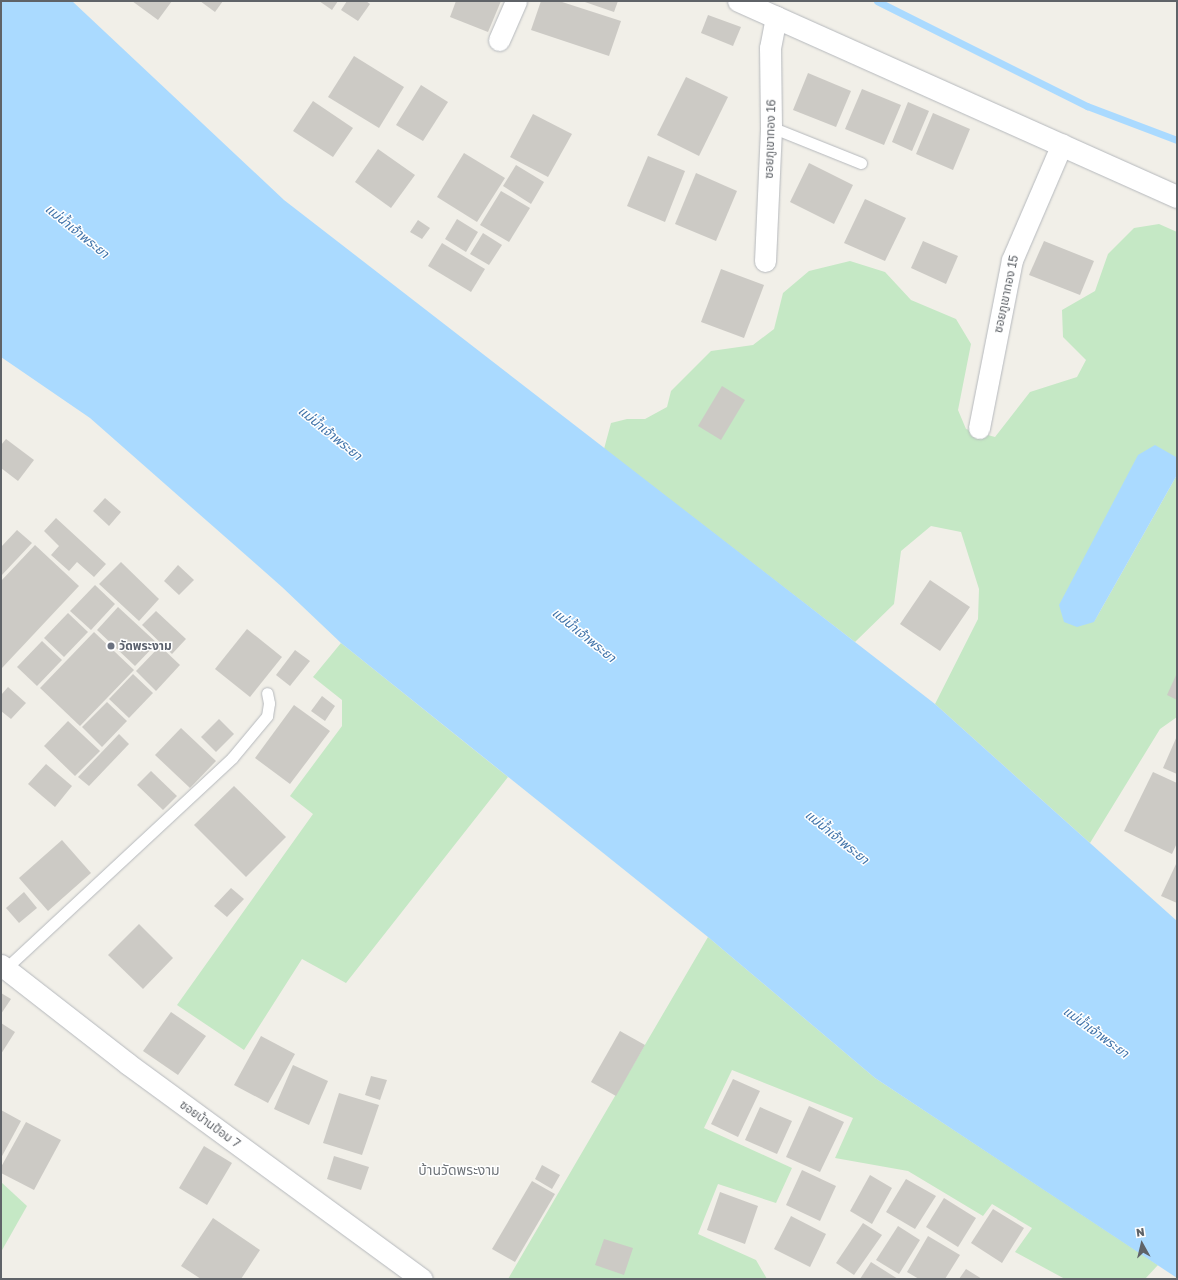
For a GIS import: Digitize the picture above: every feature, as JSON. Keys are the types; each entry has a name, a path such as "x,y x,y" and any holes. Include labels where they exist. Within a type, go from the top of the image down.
{"street":[{"path":"499,40 516,1"},
{"path":"739,1 1062,144 1177,197"},
{"name":"ซอยภูเขาทอง 16","path":"765,261 771,126 770,48 776,17"},
{"name":"ซอยภูเขาทอง 15","path":"980,428 1012,260 1062,144"},
{"name":"ซอยบ้านป้อม 7","path":"3,967 128,1064 422,1279"}],"lane":[{"path":"771,126 862,163"},
{"path":"3,967 232,758 267,716 269,703 266,693"}],"green space":[{"path":"1159,224 1177,232 1177,461 1176,457 1094,622 1177,475 1177,717 1160,729 1090,843 935,704 978,619 979,589 961,532 931,526 901,551 894,604 855,642 604,449 611,423 627,419 645,419 667,407 671,391 711,351 753,345 774,329 783,293 809,271 850,261 885,272 911,300 956,319 971,344 958,410 966,429 995,437 1030,392 1077,377 1086,360 1063,337 1062,310 1095,291 1108,254 1134,228"},
{"path":"341,643 508,777 346,983 302,959 244,1050 177,1005 313,814 290,796 342,726 342,700 313,677"},
{"path":"708,937 875,1078 1158,1265 1145,1279 1065,1279 1015,1252 1032,1228 992,1204 983,1216 908,1171 835,1158 853,1118 732,1070 704,1128 792,1168 776,1203 718,1184 698,1234 756,1260 767,1279 508,1279"},
{"path":"1,1182 27,1206 1,1252"}],"water":[{"name":"แม่น้ำเจ้าพระยา","path":"1,1 72,1 284,200 935,704 1177,921 1177,1278 875,1078 708,937 341,643 282,587 90,418 1,357"},
{"path":"1155,445 1176,457 1177,475 1094,622 1077,627 1064,622 1059,605 1138,455"}],"building":[{"path":"132,1 172,1 158,20"},
{"path":"200,1 223,1 215,12"},
{"path":"319,1 338,1 332,10"},
{"path":"347,1 366,1 370,4 358,21 341,10"},
{"path":"456,1 501,1 488,32 450,17"},
{"path":"541,1 559,1 621,21 609,56 531,30"},
{"path":"582,1 618,1 614,12"},
{"path":"708,15 741,27 733,46 701,33"},
{"path":"354,56 404,87 379,128 328,97"},
{"path":"808,73 851,91 836,127 793,110"},
{"path":"686,77 728,97 699,156 657,135"},
{"path":"421,85 448,102 423,141 396,125"},
{"path":"862,89 901,105 884,145 845,129"},
{"path":"313,101 353,128 333,157 293,131"},
{"path":"908,102 929,111 912,151 892,142"},
{"path":"933,113 970,129 953,170 916,154"},
{"path":"533,114 572,134 548,177 510,157"},
{"path":"378,149 415,175 391,208 355,182"},
{"path":"464,153 505,178 477,222 437,197"},
{"path":"648,156 685,171 665,222 627,206"},
{"path":"809,163 853,185 834,224 790,202"},
{"path":"516,165 544,182 531,204 503,186"},
{"path":"696,173 737,191 716,241 675,224"},
{"path":"501,191 530,208 509,242 480,225"},
{"path":"865,199 906,218 885,261 844,243"},
{"path":"457,219 478,232 466,252 445,239"},
{"path":"418,220 430,228 422,239 410,232"},
{"path":"483,233 502,245 489,265 470,254"},
{"path":"923,241 958,256 946,284 911,268"},
{"path":"1044,241 1094,261 1080,295 1029,275"},
{"path":"442,243 485,269 471,292 428,266"},
{"path":"721,269 764,285 744,338 701,322"},
{"path":"722,386 745,400 721,440 698,426"},
{"path":"6,439 34,460 18,481 1,468 1,445"},
{"path":"105,498 121,512 109,526 93,511"},
{"path":"56,518 106,564 94,577 77,562 69,571 51,555 59,546 44,531"},
{"path":"17,530 32,543 1,576 1,547"},
{"path":"35,545 79,586 2,668 1,581"},
{"path":"121,562 159,599 139,621 99,584"},
{"path":"178,565 194,580 179,595 164,581"},
{"path":"930,580 970,607 940,651 900,624"},
{"path":"95,585 115,604 91,630 70,611"},
{"path":"118,607 157,643 135,666 97,630"},
{"path":"156,611 186,639 172,654 142,625"},
{"path":"68,613 88,632 64,657 44,638"},
{"path":"247,629 282,657 250,697 215,669"},
{"path":"94,632 134,670 80,726 40,688"},
{"path":"42,641 62,660 37,686 17,667"},
{"path":"160,646 180,665 156,691 136,671"},
{"path":"295,650 310,661 290,686 276,675"},
{"path":"1177,673 1177,700 1167,695"},
{"path":"133,674 153,693 129,718 109,699"},
{"path":"8,687 26,703 11,719 1,711 1,695"},
{"path":"322,696 335,706 325,721 311,711"},
{"path":"107,702 127,721 102,747 82,727"},
{"path":"294,705 330,731 290,784 255,758"},
{"path":"219,719 234,734 216,752 201,737"},
{"path":"68,721 100,751 75,776 44,746"},
{"path":"181,728 216,761 190,788 155,755"},
{"path":"119,734 129,744 89,786 78,777"},
{"path":"1177,736 1177,774 1163,768"},
{"path":"46,764 72,786 55,807 28,784"},
{"path":"151,771 177,796 163,810 137,785"},
{"path":"1153,772 1177,783 1177,843 1172,854 1124,831"},
{"path":"234,786 286,837 246,877 194,825"},
{"path":"62,840 91,873 48,911 19,878"},
{"path":"1177,862 1177,903 1161,896"},
{"path":"231,888 244,899 227,917 214,906"},
{"path":"24,892 37,908 19,923 6,908"},
{"path":"139,924 173,958 143,989 108,955"},
{"path":"1,993 11,999 1,1014"},
{"path":"171,1012 206,1036 178,1075 143,1051"},
{"path":"1,1023 15,1032 1,1054"},
{"path":"620,1031 645,1045 616,1096 591,1082"},
{"path":"261,1036 295,1054 268,1103 234,1085"},
{"path":"293,1065 328,1081 309,1125 274,1109"},
{"path":"371,1076 387,1080 380,1100 365,1095"},
{"path":"733,1079 760,1091 738,1137 711,1124"},
{"path":"339,1093 379,1105 362,1155 323,1143"},
{"path":"809,1106 844,1122 820,1172 786,1157"},
{"path":"760,1107 792,1121 777,1154 745,1140"},
{"path":"1,1110 21,1121 1,1158"},
{"path":"26,1122 61,1140 34,1190 1,1173 1,1167"},
{"path":"204,1146 232,1163 207,1205 179,1188"},
{"path":"334,1156 369,1167 361,1190 327,1179"},
{"path":"542,1165 560,1175 552,1189 535,1179"},
{"path":"802,1170 836,1186 820,1221 786,1205"},
{"path":"870,1175 892,1188 872,1224 850,1211"},
{"path":"906,1179 936,1196 915,1229 886,1212"},
{"path":"532,1181 555,1194 515,1262 492,1249"},
{"path":"720,1192 758,1206 745,1244 707,1230"},
{"path":"944,1198 976,1218 958,1247 926,1227"},
{"path":"993,1209 1024,1228 1002,1263 971,1243"},
{"path":"791,1216 826,1234 810,1267 774,1249"},
{"path":"213,1218 260,1250 241,1279 201,1279 181,1266"},
{"path":"863,1223 882,1235 854,1275 836,1263"},
{"path":"898,1226 920,1240 899,1274 876,1260"},
{"path":"928,1236 960,1255 945,1279 919,1279 907,1272"},
{"path":"604,1239 633,1248 624,1275 595,1265"},
{"path":"871,1262 898,1279 860,1279"},
{"path":"966,1269 982,1279 959,1279"}],"waterway":[{"path":"877,1 1087,106 1177,140"}],"place":[{"name":"วัดพระงาม","path":"111,646"}],"district":[{"name":"บ้านวัดพระงาม","path":"459,1170"}]}
